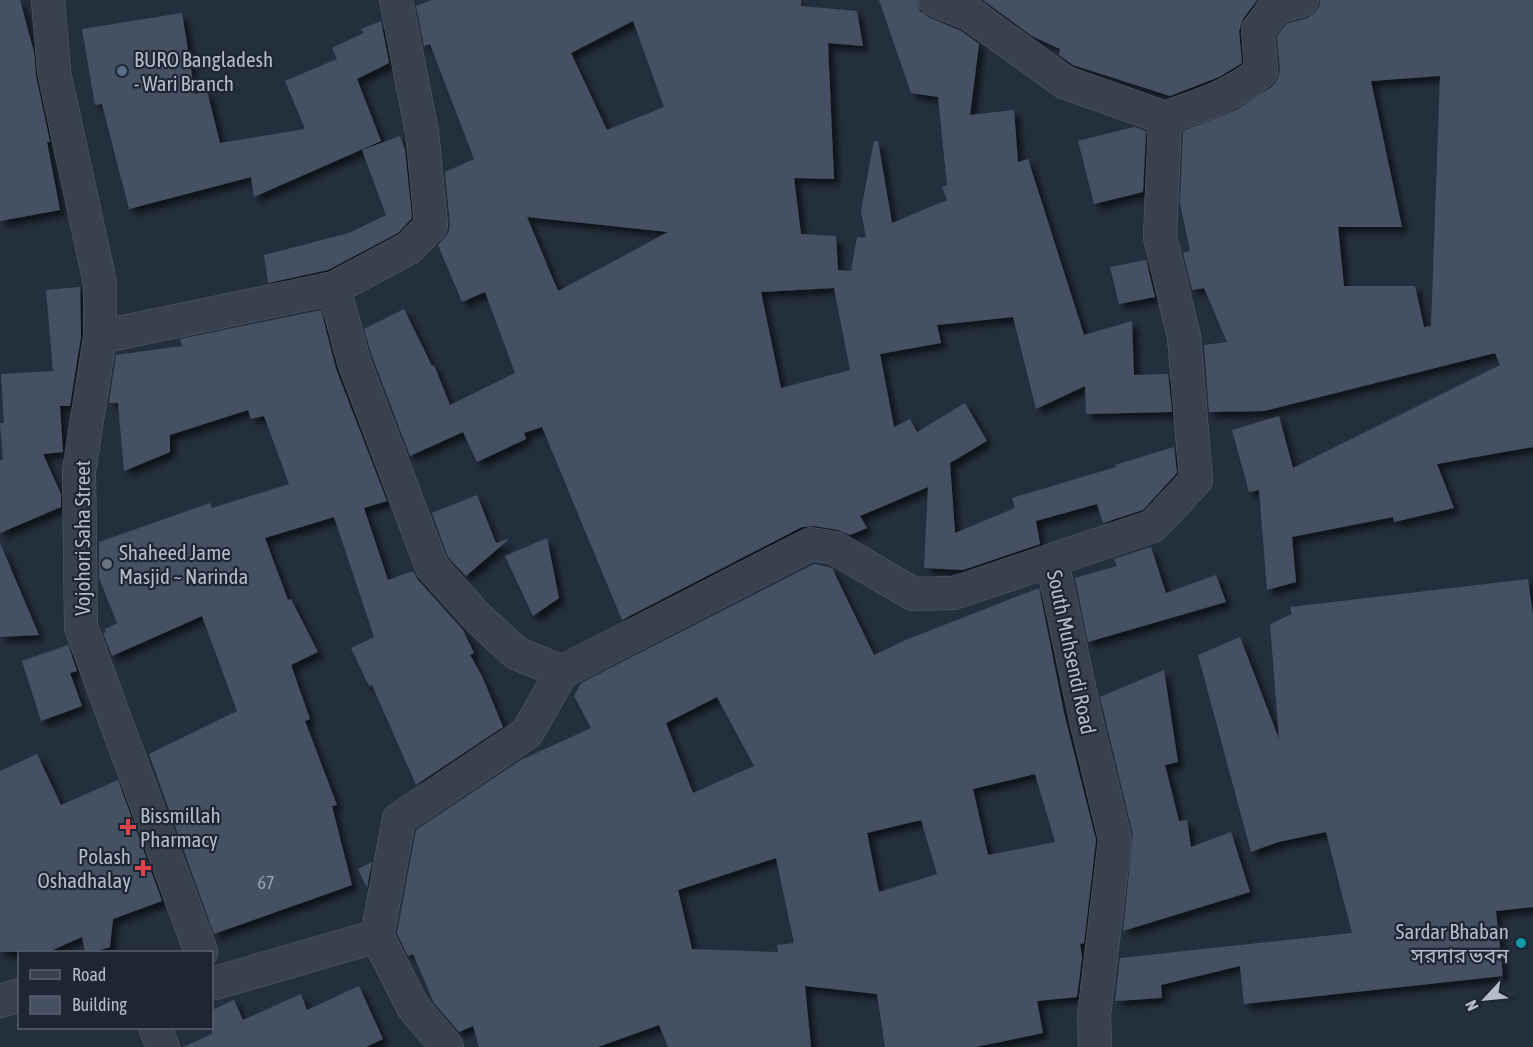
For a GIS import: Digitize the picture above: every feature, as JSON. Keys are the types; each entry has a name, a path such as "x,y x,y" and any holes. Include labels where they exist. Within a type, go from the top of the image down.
{"street":[{"name":"Vojohori Saha Street","path":"48,0 54,72 100,284 100,337 79,471 81,627 201,951"},
{"path":"100,337 334,288 409,248 431,225 422,132 396,0"},
{"path":"935,0 970,14 1064,82 1165,118 1225,96 1247,84 1261,72 1258,30 1275,8 1302,0"},
{"name":"South Muhsendi Road","path":"1095,1047 1094,1015 1115,839 1086,720 1052,561 1153,525 1196,480 1184,337 1160,237 1165,118"},
{"path":"334,288 354,362 432,567 477,616 516,653 562,672"},
{"path":"447,1047 413,1007 377,936 399,819 527,733 562,672 811,544 835,548 913,594 954,593 1052,561"},
{"path":"213,981 377,936"},
{"path":"0,1000 18,996"},
{"path":"155,1029 163,1047"}],"building":[{"path":"0,0 20,0 34,52 36,76 50,142 47,142 60,210 0,221"},
{"path":"432,0 801,0 801,6 857,11 863,46 828,43 834,179 794,178 801,234 836,236 838,270 851,271 857,237 866,238 861,211 874,141 878,141 892,223 947,200 942,187 947,185 938,97 911,93 879,0 917,0 920,11 928,17 961,31 979,44 970,115 1014,110 1018,162 1028,159 1084,335 1132,321 1134,375 1168,374 1172,412 1086,414 1085,386 1036,409 1013,317 937,325 941,343 880,354 894,427 910,419 917,432 965,403 987,441 950,463 955,533 1015,508 1012,498 1174,447 1177,473 1143,510 1103,523 1097,504 1036,521 1040,544 963,570 924,568 928,487 860,516 867,528 850,535 838,530 814,526 802,527 622,620 542,427 524,433 526,439 477,462 463,432 410,456 372,356 364,329 404,309 432,366 434,365 450,405 515,373 485,292 462,302 438,245 449,232 450,224 445,172 474,159 430,44 424,46 416,6","holes":["633,21 664,107 607,130 571,53","527,217 668,232 558,291","834,288 850,370 781,388 761,292"]},
{"path":"983,0 1257,0 1243,19 1239,31 1242,63 1219,77 1170,96 1073,65 1059,55 1060,49 1032,36"},
{"path":"1320,0 1533,0 1533,447 1437,464 1454,508 1394,522 1393,517 1292,537 1296,582 1267,590 1259,490 1249,492 1232,430 1279,416 1293,468 1500,365 1495,353 1264,411 1209,412 1204,345 1227,342 1204,288 1192,290 1183,253 1190,251 1180,203 1183,131 1236,110 1273,86 1280,70 1277,36 1286,24 1307,18 1315,13","holes":["1440,76 1431,326 1424,327 1415,286 1344,286 1338,227 1402,227 1371,81"]},
{"path":"182,13 195,94 207,91 220,143 305,129 285,81 337,59 332,48 364,33 361,29 381,21 389,63 357,79 381,141 254,197 251,177 129,209 102,104 95,105 82,29"},
{"path":"1134,127 1146,131 1143,192 1094,204 1078,141"},
{"path":"400,136 405,150 412,218 398,233 328,270 268,283 264,255 349,233 386,215 362,150"},
{"path":"1146,260 1155,297 1119,304 1110,267"},
{"path":"80,287 81,336 70,406 60,406 63,452 43,454 61,494 61,507 0,533 0,460 3,460 0,423 4,423 1,374 53,371 46,290"},
{"path":"321,310 336,369 387,501 364,508 388,580 413,571 418,580 463,630 474,653 470,655 482,676 503,727 416,785 372,685 369,686 351,648 374,637 334,517 265,538 288,600 291,599 318,652 291,665 310,719 305,721 337,805 332,806 352,885 214,934 149,754 237,711 202,616 112,656 103,633 106,632 105,629 117,623 99,578 99,542 210,503 212,508 289,484 264,416 251,419 248,410 170,435 170,452 124,471 118,403 109,403 116,355 182,346 180,339"},
{"path":"477,495 496,543 508,540 466,576 448,557 432,513"},
{"path":"547,538 559,598 533,616 505,556"},
{"path":"0,543 39,635 0,637"},
{"path":"1151,547 1166,593 1216,575 1226,602 1088,642 1075,578 1117,566 1114,559"},
{"path":"814,564 832,568 874,655 908,639 1039,588 1064,713 1096,840 1084,943 1080,944 1082,957 1077,997 1037,1001 1043,1033 976,1047 885,1047 877,994 805,986 811,1047 668,1047 659,1025 598,1047 479,1047 473,1026 459,1032 434,1003 413,954 408,956 397,933 416,830 521,760 591,728 574,696 581,683","holes":["717,697 754,766 693,793 666,723","1035,774 1055,842 988,855 973,789","921,820 937,874 879,892 867,833","776,858 794,943 777,945 778,952 692,949 678,890"]},
{"path":"1528,579 1533,615 1533,907 1496,911 1503,976 1244,1004 1240,966 1161,985 1162,998 1115,1001 1120,958 1352,933 1326,832 1278,842 1251,852 1198,655 1240,637 1279,739 1270,624 1292,614 1290,607"},
{"path":"68,645 77,671 70,673 82,706 41,721 22,661"},
{"path":"1164,670 1178,762 1165,765 1179,821 1187,820 1191,847 1231,832 1250,892 1123,931 1133,835 1100,697"},
{"path":"37,754 61,805 118,780 162,901 113,919 110,947 96,951 85,951 82,937 50,951 0,952 0,771"},
{"path":"372,862 367,888 358,869"},
{"path":"359,986 383,1039 366,1047 183,1047 212,1034 213,1010 234,1000 243,1020 301,994 307,1010"}],"place":[{"name":"BURO Bangladesh - Wari Branch","path":"122,71"},
{"name":"Shaheed Jame Masjid ~ Narinda","path":"107,564"},
{"name":"Bissmillah Pharmacy","path":"128,827"},
{"name":"Polash Oshadhalay","path":"143,868"},
{"name":"Sardar Bhaban সরদার ভবন","path":"1521,943"}]}
